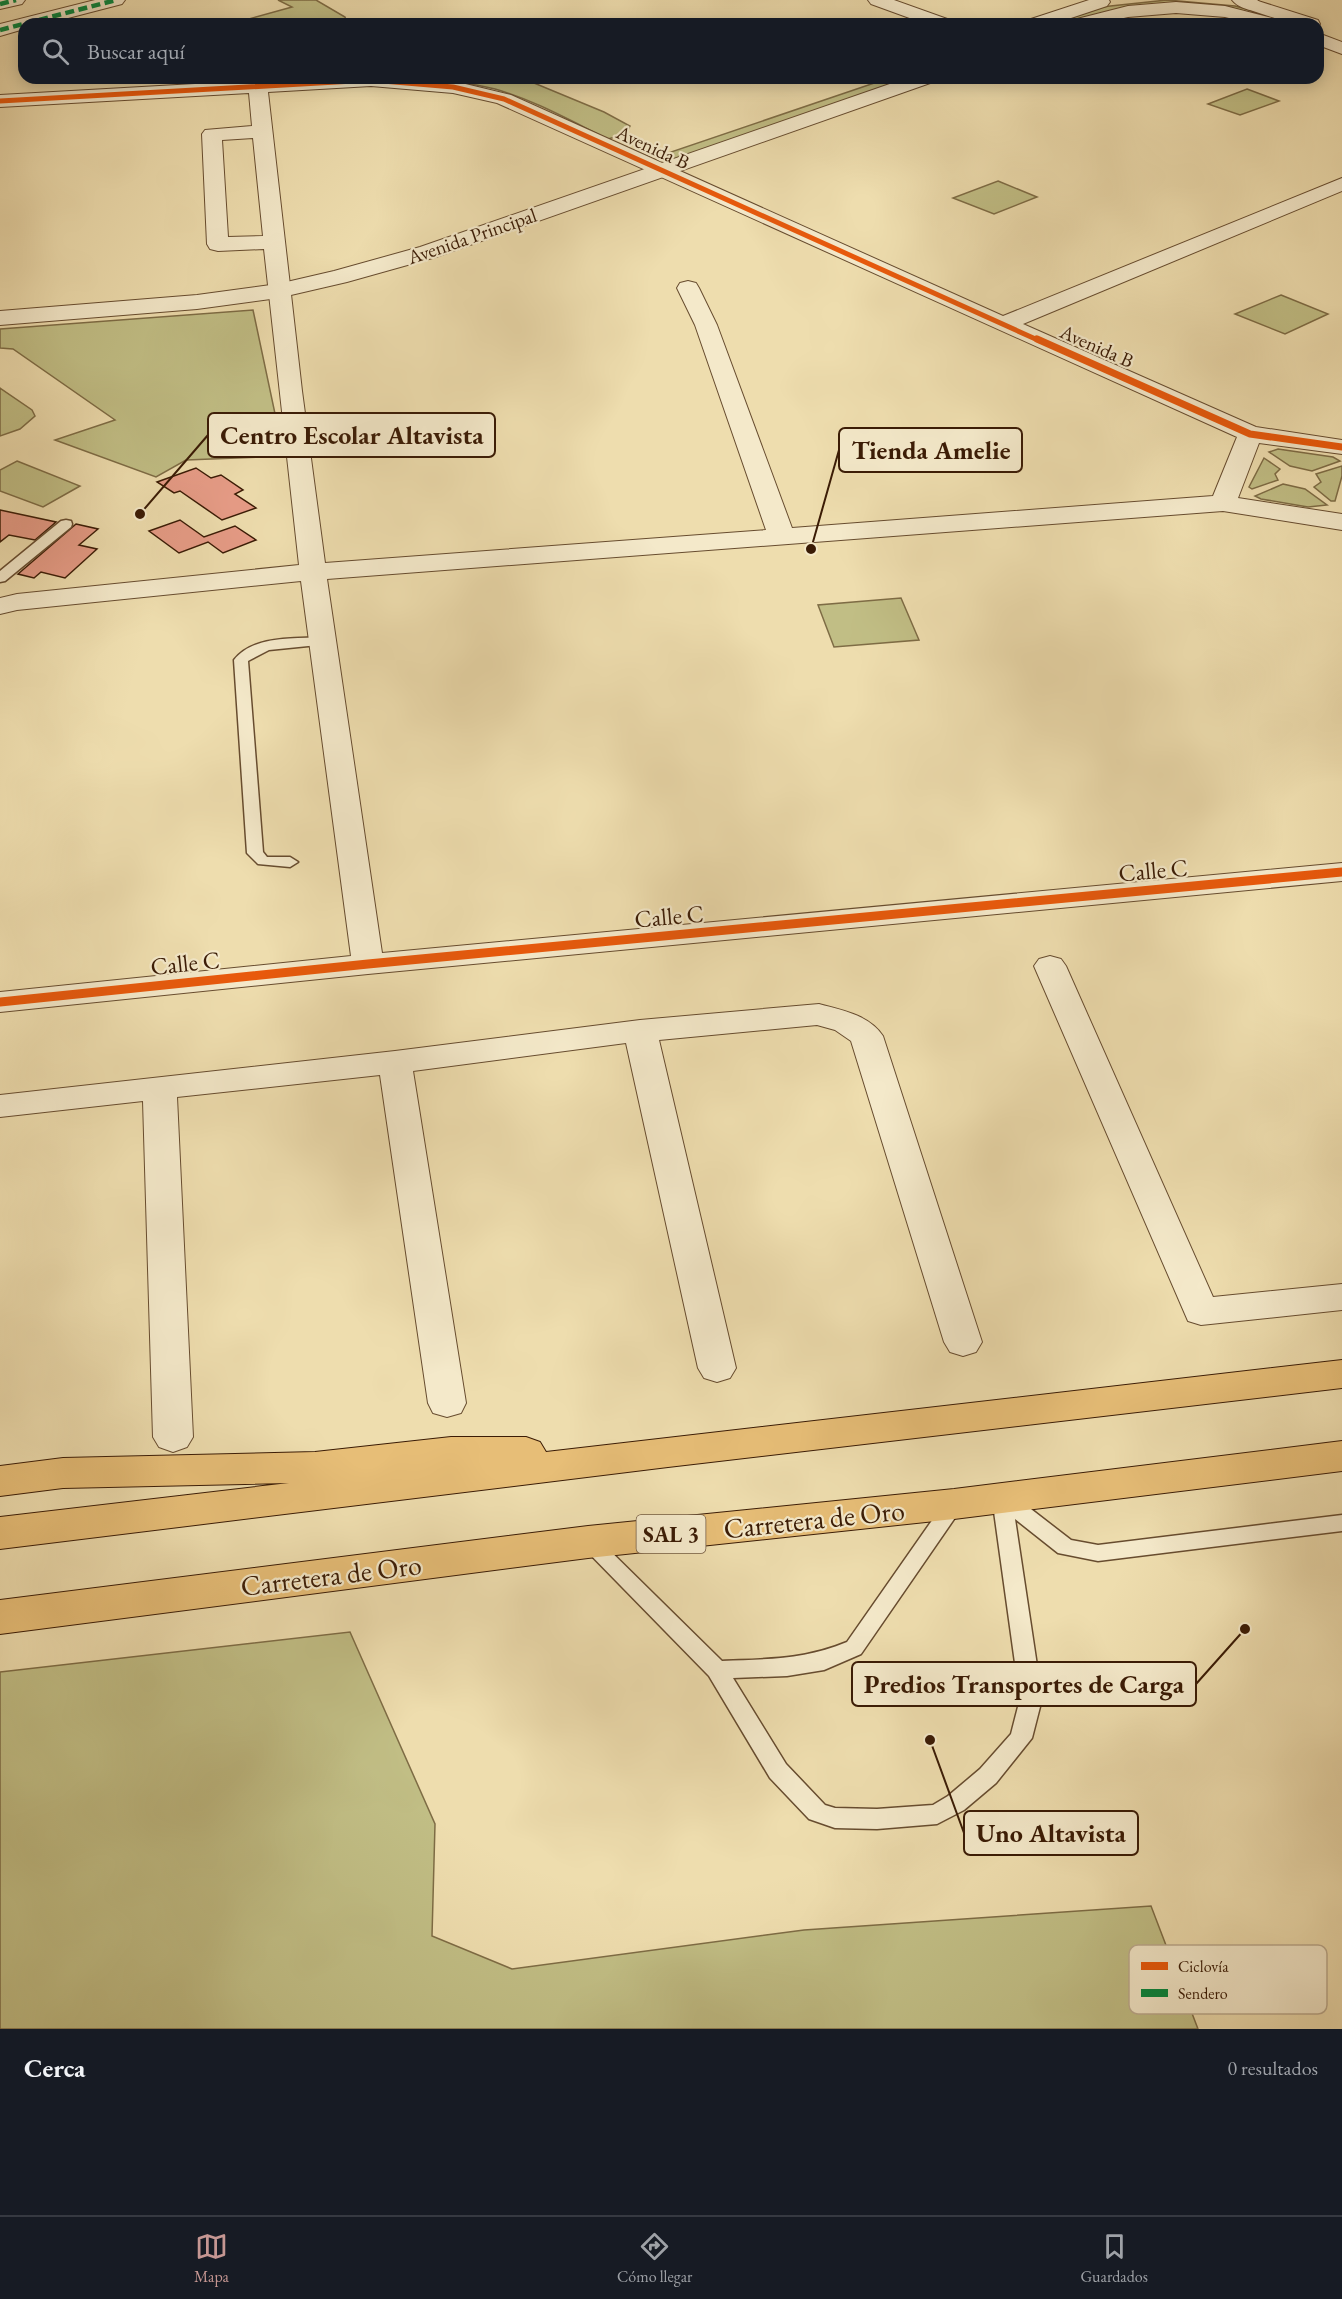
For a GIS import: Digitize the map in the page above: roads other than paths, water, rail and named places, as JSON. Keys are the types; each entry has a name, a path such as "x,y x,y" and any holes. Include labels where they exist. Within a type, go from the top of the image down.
{"highway":[{"path":"0,1533 668,1452 1342,1374"},
{"path":"0,1481 63,1473 315,1467 451,1452 668,1452"},
{"name":"Carretera de Oro","path":"0,1617 588,1542 954,1504 1342,1456"}],"street":[{"path":"0,4 16,0"},
{"path":"46,18 116,0"},
{"path":"877,0 926,18"},
{"path":"1211,0 1248,3 1293,18"},
{"path":"1062,18 1103,9 1185,8 1240,14 1253,18"},
{"path":"1089,18 1103,9"},
{"path":"0,30 18,25"},
{"path":"1324,28 1342,34"},
{"path":"1324,41 1342,48"},
{"name":"Avenida B","path":"0,101 230,84"},
{"path":"257,84 276,242 278,284 313,572 368,964"},
{"name":"Avenida B","path":"418,84 453,87 504,99 1250,434 1342,447"},
{"name":"Avenida Principal","path":"0,318 197,302 278,284 860,84"},
{"name":"Avenida Principal","path":"0,305 228,284 278,284 339,278 417,255 909,84"},
{"path":"263,132 212,134 218,244 276,242"},
{"path":"1004,324 1342,184"},
{"path":"688,288 706,325 782,537"},
{"path":"1223,503 1250,434"},
{"path":"0,606 17,602 313,572 1223,503 1342,522"},
{"name":"Calle C","path":"0,1002 368,964 1342,872"},
{"path":"1050,966 1201,1312 1342,1298"},
{"path":"0,1106 395,1062 640,1031 819,1014 847,1023 866,1036 963,1342"},
{"path":"640,1031 717,1368"},
{"path":"395,1062 447,1403"},
{"path":"160,1088 173,1437"}],"lane":[{"path":"0,578 66,524"},
{"path":"290,862 263,861 255,853 241,660 246,653 257,648 323,641"},
{"path":"1002,1497 1065,1547 1098,1553 1342,1523"},
{"path":"588,1542 717,1670 778,1771 817,1812 835,1818 877,1819 938,1814 957,1803 988,1776 1021,1738 1031,1699 1002,1497"},
{"path":"717,1670 787,1667 824,1661 854,1648 954,1504"}],"place":[{"name":"Centro Escolar Altavista","path":"140,514"},
{"name":"Tienda Amelie","path":"811,549"},
{"name":"Predios Transportes de Carga","path":"1245,1629"},
{"name":"Uno Altavista","path":"930,1740"}]}
